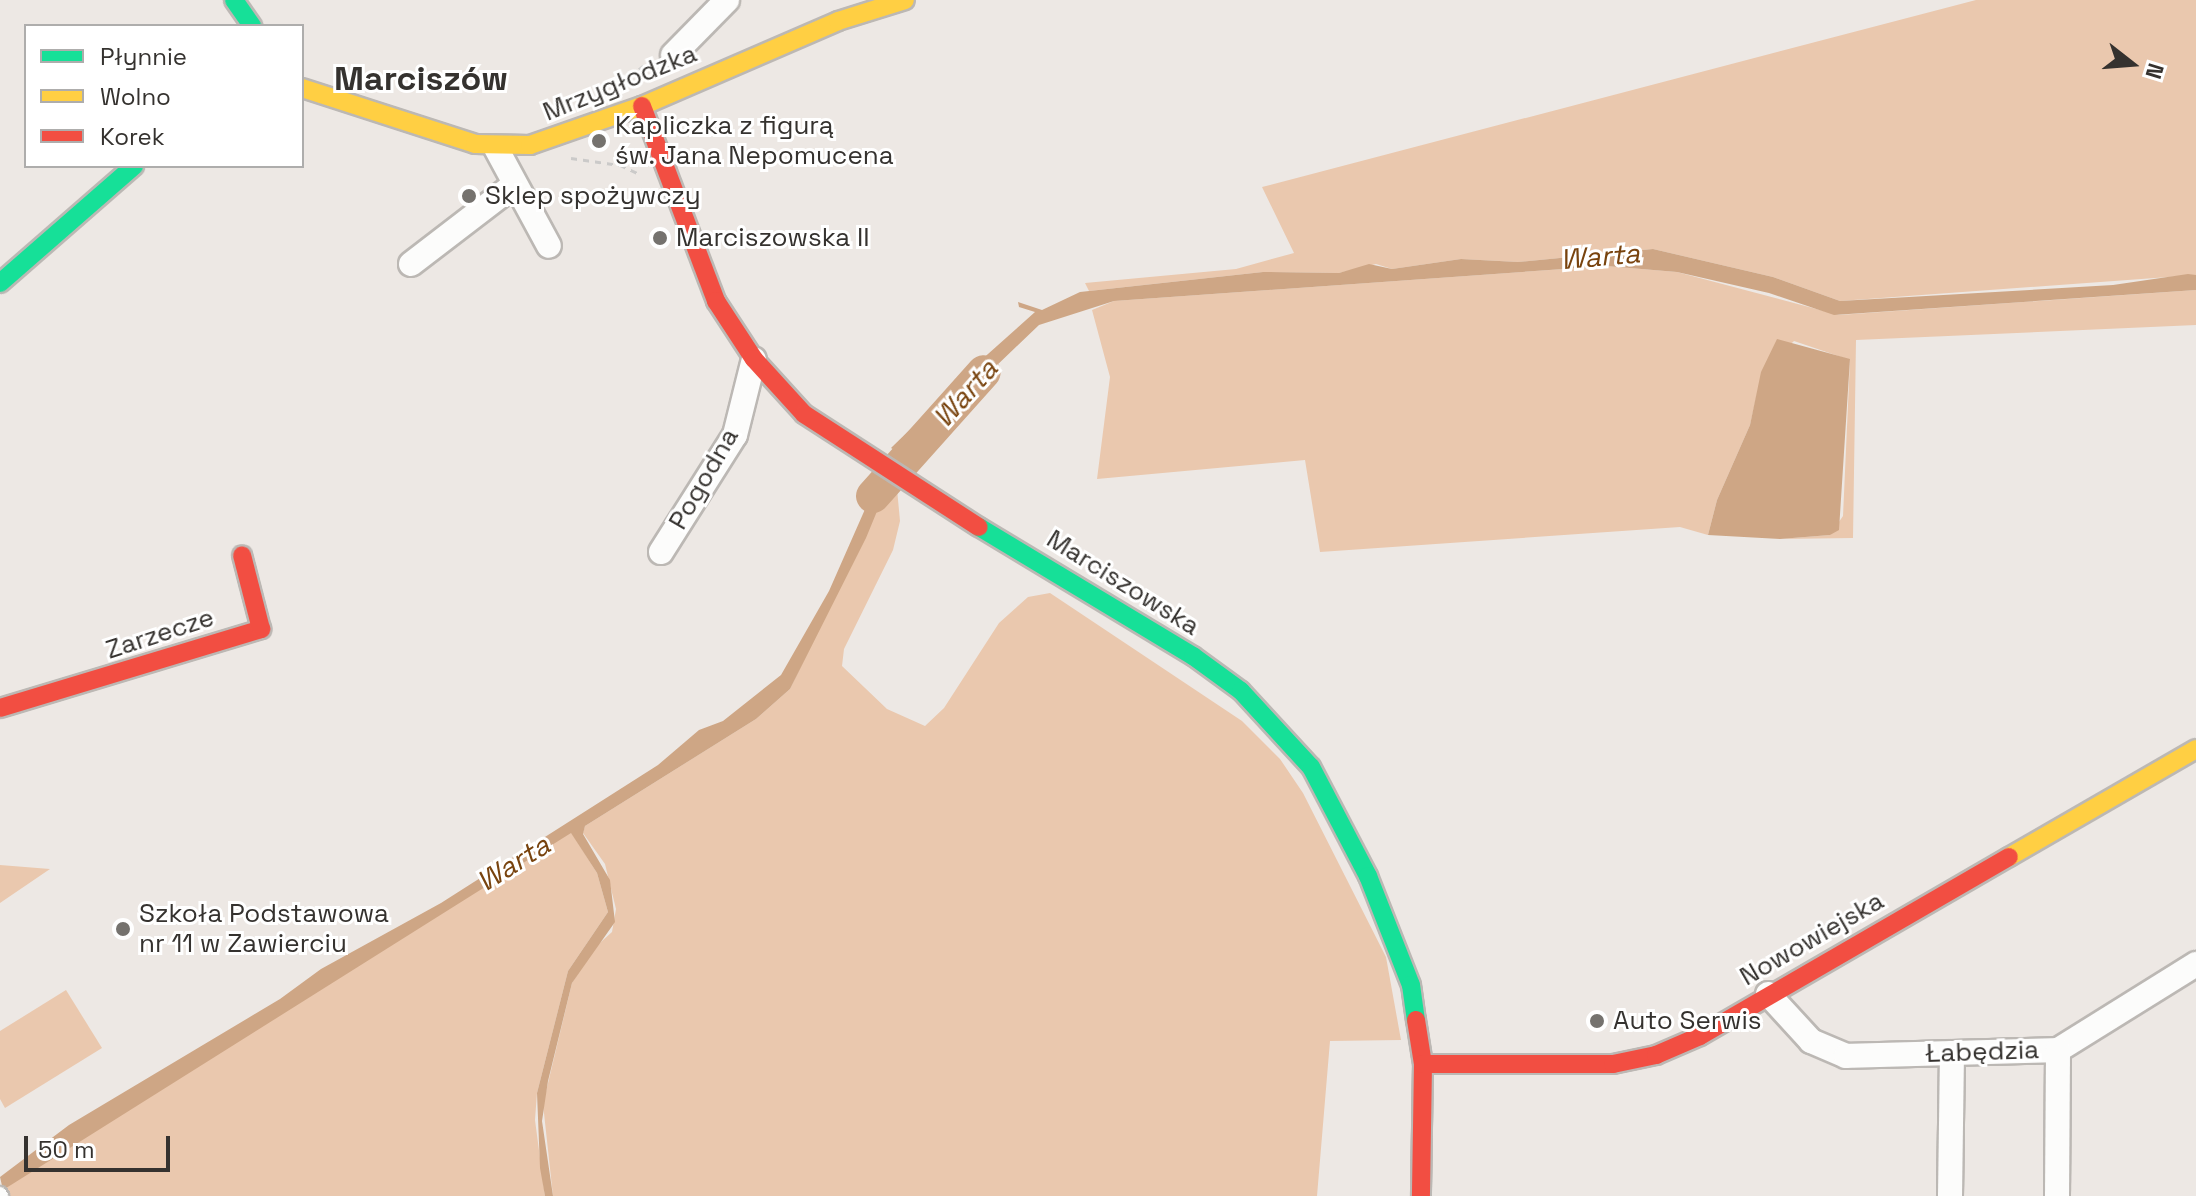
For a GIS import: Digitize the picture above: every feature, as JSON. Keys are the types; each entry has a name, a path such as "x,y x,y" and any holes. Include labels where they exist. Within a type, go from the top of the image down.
{"street":[{"path":"234,0 251,24"},
{"path":"664,55 727,0"},
{"name":"Mrzygłodzka","path":"304,89 496,148 548,141 642,106 774,46 905,0"},
{"name":"Marciszowska","path":"642,106 688,238 716,301 754,359 804,414 873,463 1193,656 1241,691 1285,735 1325,788 1383,911 1411,985 1423,1064 1421,1196"},
{"path":"496,148 549,246"},
{"path":"0,283 132,168"},
{"path":"411,264 514,185"},
{"name":"Pogodna","path":"661,552 735,435 754,359"},
{"name":"Zarzecze","path":"0,708 261,629 242,555"},
{"name":"Nowowiejska","path":"1423,1064 1634,1061 1700,1036 2196,749"},
{"name":"Łabędzia","path":"1768,994 1828,1051 1846,1056 2058,1050 2196,964"},
{"path":"2057,1196 2058,1050"},
{"path":"1942,1192 1952,1053"}],"path":[{"path":"612,93 664,55"},
{"path":"559,157 620,165 647,180"}],"shaded area":[{"path":"1976,0 2196,0 2196,275 1840,301 1773,277 1653,249 1518,262 1461,259 1392,269 1376,264 1339,273 1263,272 1089,291 1085,283 1236,269 1294,253 1262,187"},
{"path":"1606,266 1677,272 1839,315 2196,290 2196,325 1856,340 1853,538 1780,539 1830,535 1843,516 1850,360 1794,341 1762,372 1750,425 1717,500 1708,535 1680,527 1320,552 1305,460 1097,479 1110,377 1092,310 1114,301"},
{"path":"887,487 897,489 900,521 893,550 844,649 842,666 887,709 925,726 944,708 999,623 1028,597 1050,593 1242,721 1280,759 1303,793 1386,957 1401,1040 1330,1041 1317,1196 553,1196 543,1104 572,983 592,950 612,932 616,909 605,864 583,833 585,826 756,719 790,689"},
{"path":"571,832 597,873 608,912 568,971 537,1093 535,1120 545,1196 5,1196 3,1190 37,1165"},
{"path":"0,865 50,869 0,903"},
{"path":"66,990 102,1048 5,1108 0,1099 0,1031"}],"water":[{"path":"1653,249 1773,277 1840,301 2113,285 2188,274 2196,275 2196,290 1834,315 1769,293 1677,272 1606,266 1114,301 1039,325 968,393 960,413 942,395 1035,312 1019,307 1018,302 1042,310 1080,292 1263,272 1339,273 1369,264 1392,269 1461,259 1518,262"},
{"path":"1777,339 1850,359 1839,530 1830,535 1780,539 1708,535 1717,500 1750,425 1761,372"},
{"path":"930,410 946,427 917,463 891,448"},
{"path":"877,482 887,487 866,538 790,689 756,719 585,826 583,834 610,880 615,922 572,983 548,1081 542,1121 553,1196 545,1196 540,1168 537,1093 568,971 608,912 597,873 571,833 3,1190 0,1177 69,1125 280,999 321,969 441,903 658,765 699,730 723,721 781,675 829,591"}],"waterway":[{"name":"Warta","path":"873,496 984,372"}],"traffic: fast":[{"path":"234,0 251,24"},
{"path":"0,283 132,168"},
{"path":"979,527 1193,656 1241,691 1311,767 1368,876 1411,985 1416,1020"}],"traffic: slow":[{"path":"304,89 475,144 530,145 642,106 838,21 905,0"},
{"path":"2009,857 2196,749"}],"traffic: jam":[{"path":"642,106 716,301 754,359 804,414 979,527"},
{"path":"0,708 261,629 242,555"},
{"path":"1423,1064 1613,1064 1656,1055 1700,1036 2009,857"},
{"path":"1416,1020 1423,1064 1421,1196"}],"place":[{"name":"Kapliczka z figurą św. Jana Nepomucena","path":"599,141"},
{"name":"Sklep spożywczy","path":"469,196"},
{"name":"Marciszowska II","path":"660,238"},
{"name":"Szkoła Podstawowa nr 11 w Zawierciu","path":"123,929"},
{"name":"Auto Serwis","path":"1597,1021"}],"district":[{"name":"Marciszów","path":"421,79"}]}
